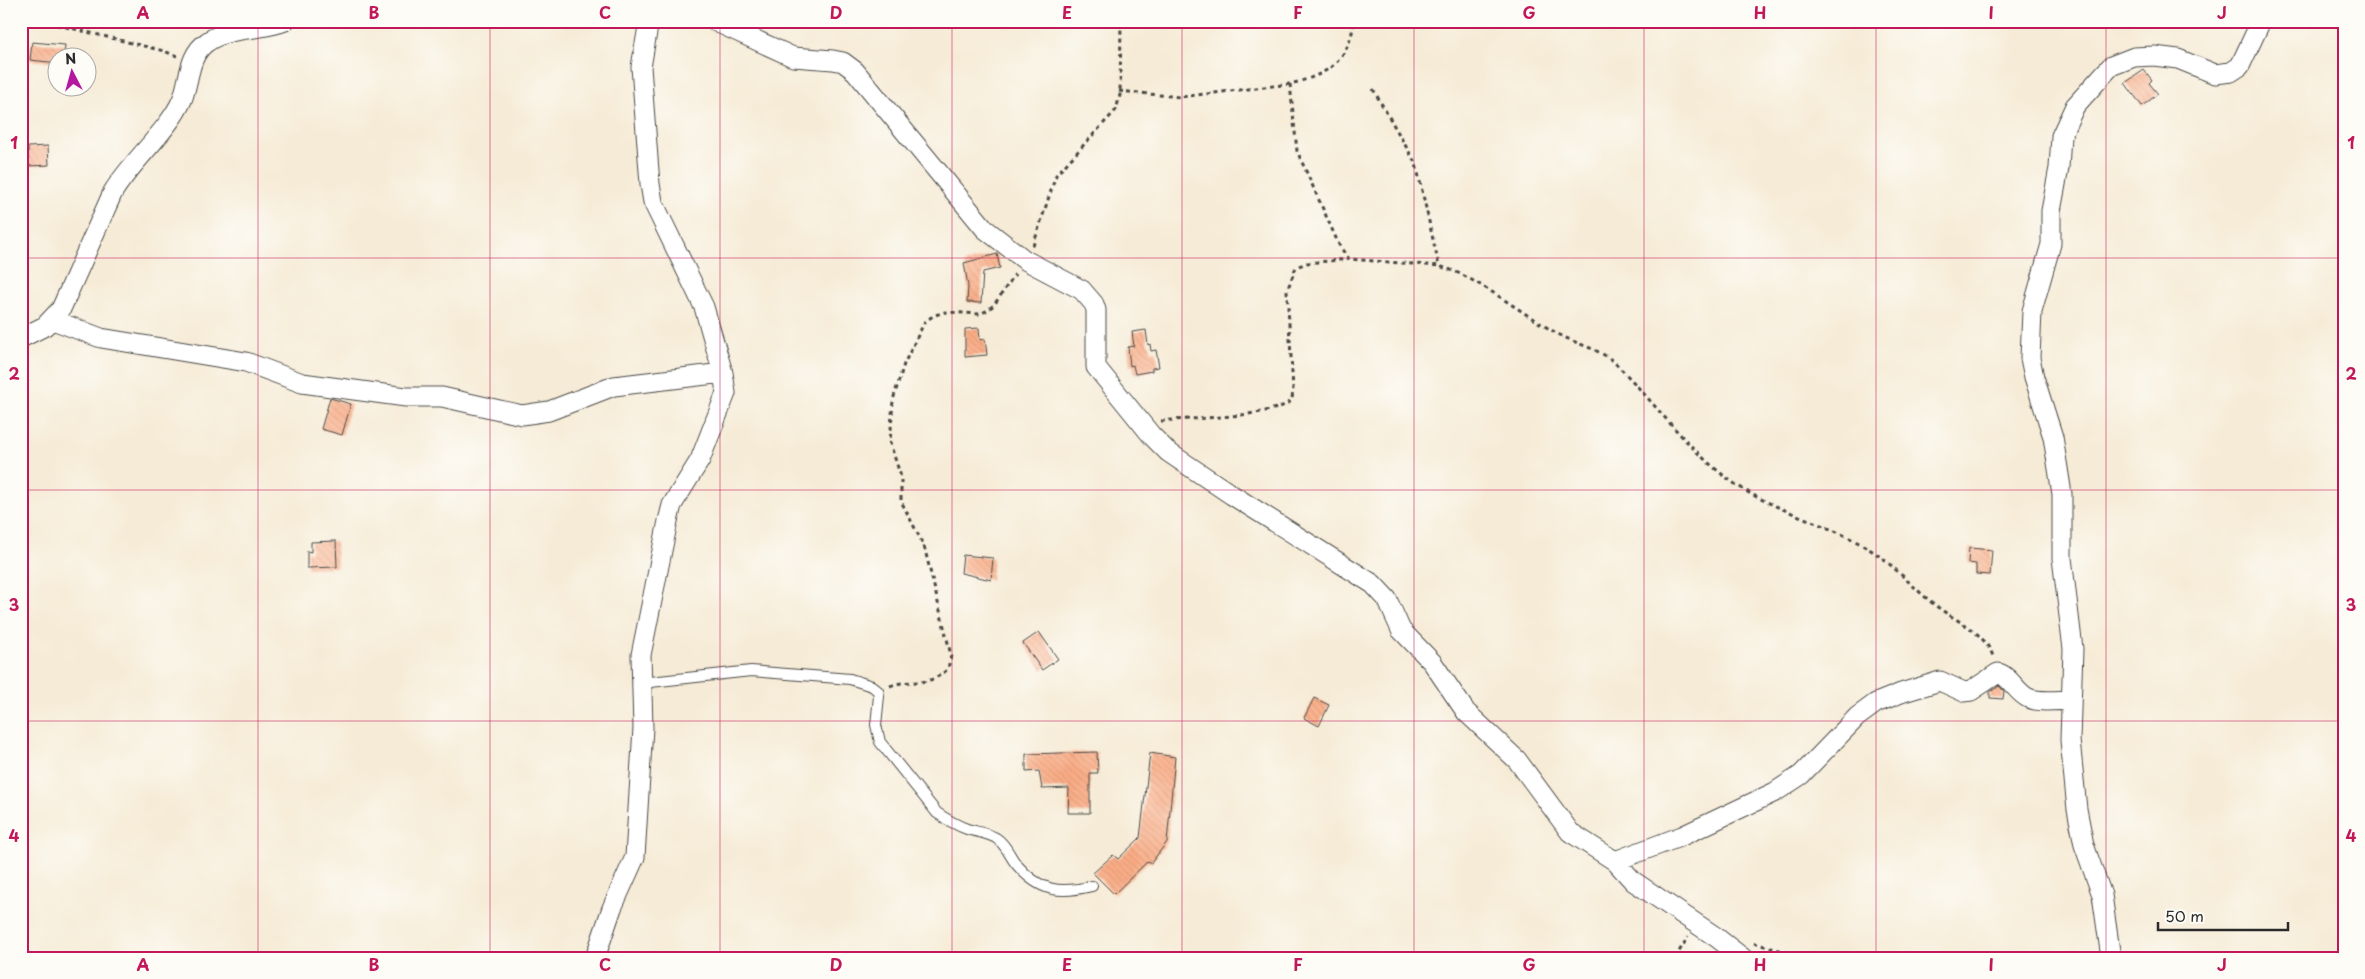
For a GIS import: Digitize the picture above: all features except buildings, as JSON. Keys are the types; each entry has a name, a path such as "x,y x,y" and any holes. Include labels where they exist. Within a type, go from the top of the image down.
{"street":[{"path":"21,338 45,326 62,309 113,192 121,179 175,112 182,99 197,51 208,40 239,30 285,21"},
{"path":"595,958 612,908 635,857 643,728 641,655 670,513 672,505 700,460 726,393 724,372 704,307 653,202 641,67 648,21"},
{"path":"714,21 793,57 843,62 855,71 985,229 1026,260 1082,290 1094,304 1096,367 1140,422 1168,452 1373,584 1387,599 1401,630 1432,662 1473,721 1516,760 1570,832 1614,861 1633,881 1696,924 1747,950"},
{"path":"2111,958 2102,895 2084,845 2077,809 2070,740 2072,641 2062,558 2060,477 2053,438 2030,358 2032,311 2051,244 2050,211 2059,168 2061,136 2075,106 2111,66 2134,57 2154,56 2178,59 2215,74 2231,72 2240,66 2262,21"},
{"path":"53,320 101,338 246,362 302,383 406,397 442,398 522,415 548,411 614,386 724,372"},
{"path":"1614,861 1682,836 1775,792 1801,775 1857,717 1876,703 1901,692 1940,681 1958,690 1971,691 1998,673 2006,677 2014,687 2030,698 2071,700"}],"lane":[{"path":"641,683 751,671 850,679 872,686 878,691 876,725 880,742 936,813 948,821 997,839 1005,845 1017,864 1042,885 1054,890 1068,892 1092,886"}],"path":[{"path":"42,21 164,51 192,62"},
{"path":"878,691 896,684 926,682 948,669 951,655 924,546 900,501 901,477 890,443 893,400 904,364 925,321 945,312 980,314 986,311 994,305 1026,260 1056,176 1111,117 1119,101 1121,21"},
{"path":"1119,91 1180,97 1290,84 1322,74 1341,59 1349,43 1354,21"},
{"path":"1290,84 1298,151 1340,247 1349,259"},
{"path":"1373,89 1416,164 1439,266"},
{"path":"1140,422 1263,412 1286,407 1292,400 1293,389 1287,291 1289,280 1296,267 1307,263 1349,259 1439,266 1464,276 1561,335 1612,361 1686,442 1746,491 1828,528 1875,552 1935,606 1962,622 1979,636 1988,645 1998,673"},
{"path":"1674,958 1696,924"},
{"path":"1747,950 1807,958"}]}
